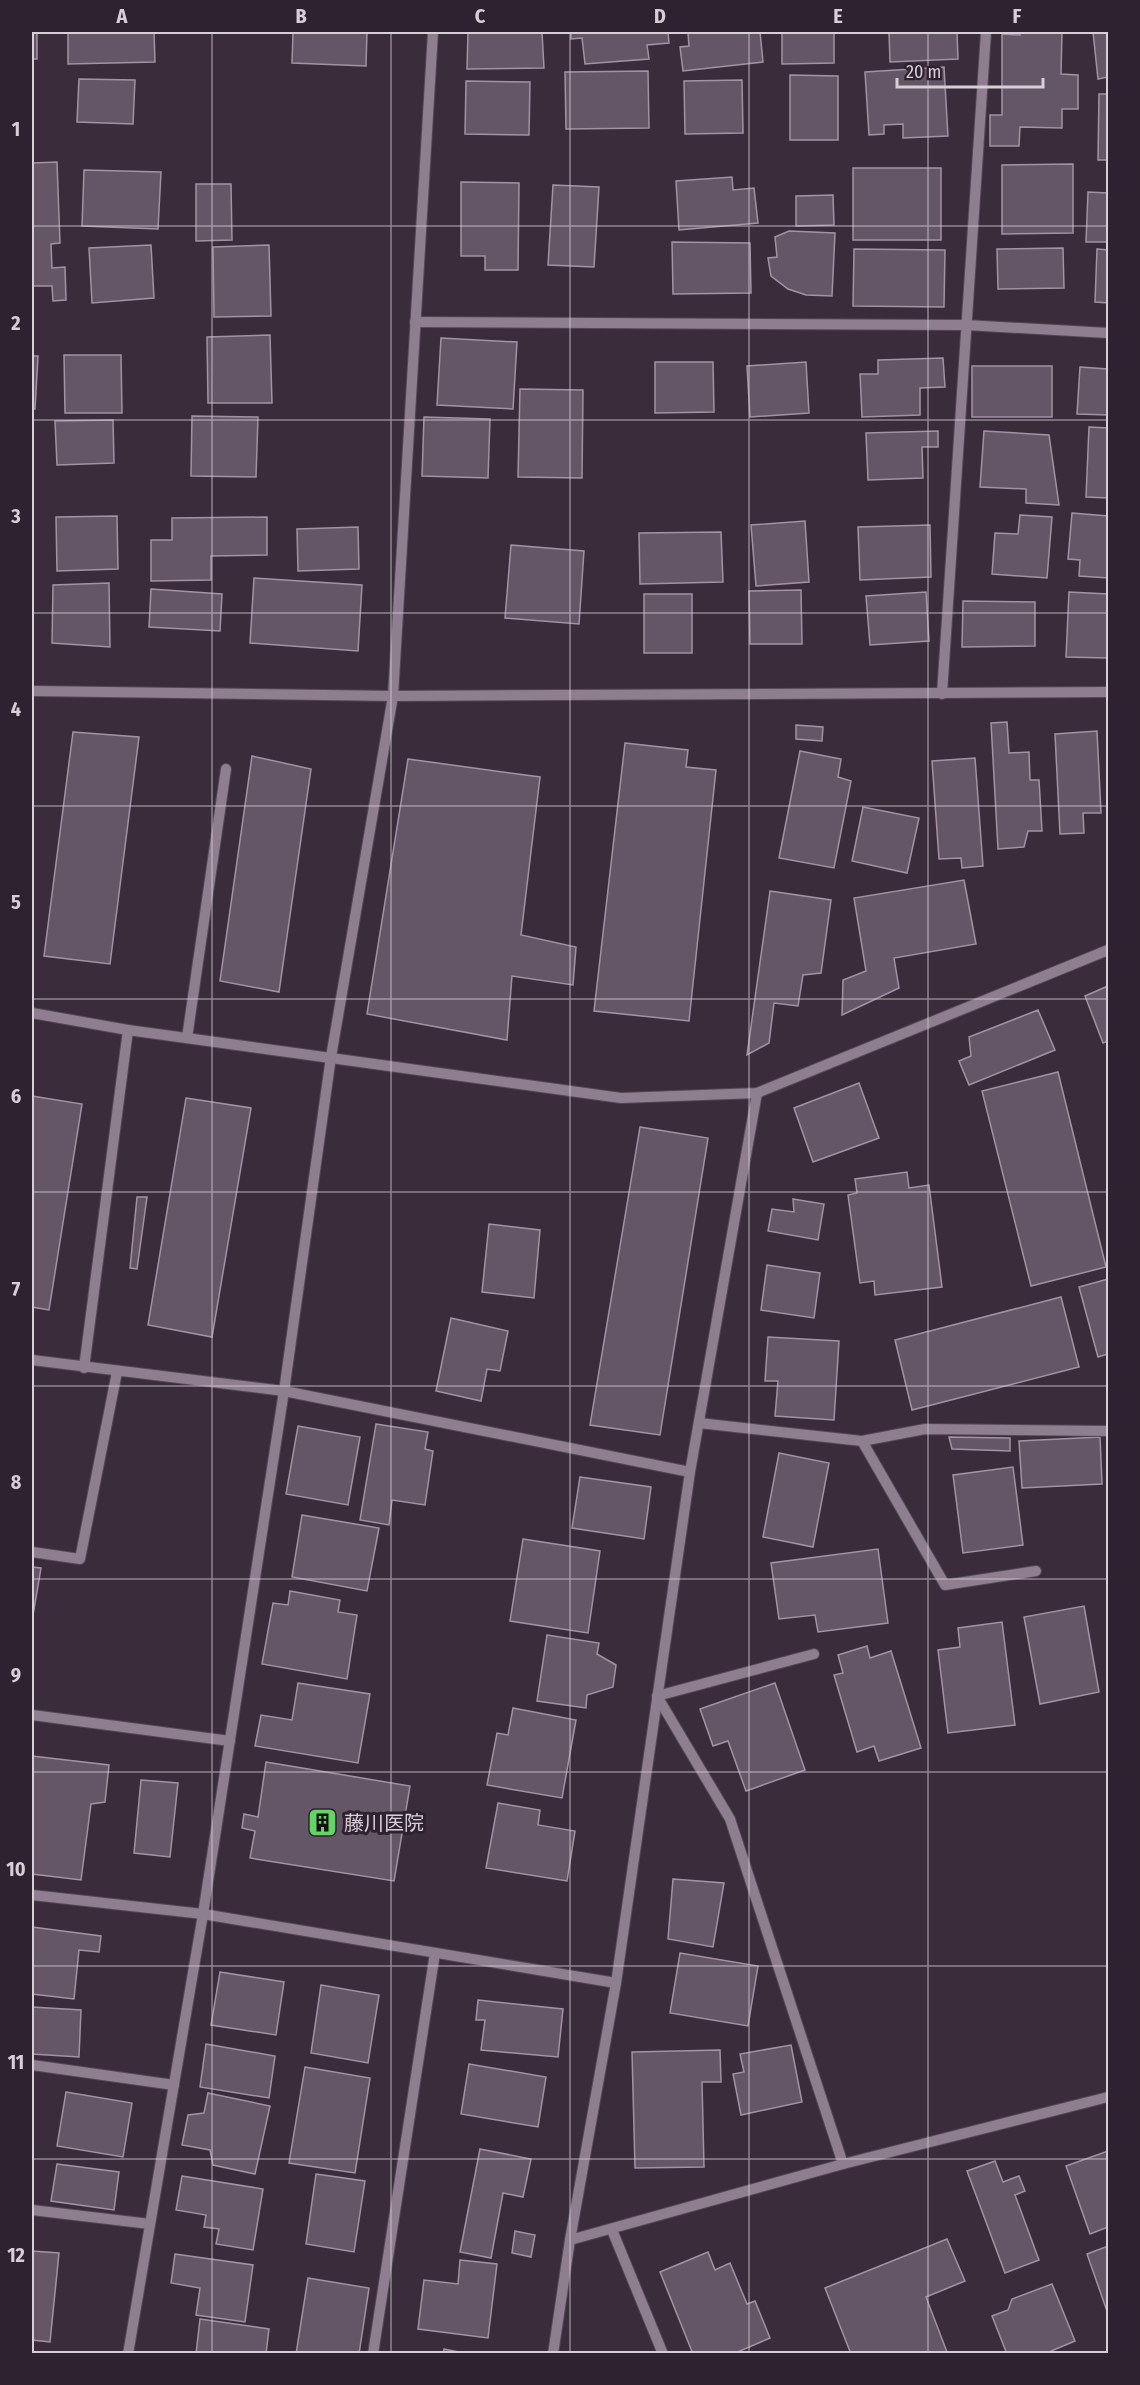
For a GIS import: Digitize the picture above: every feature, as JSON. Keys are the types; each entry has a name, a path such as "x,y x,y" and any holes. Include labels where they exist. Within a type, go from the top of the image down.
{"street":[{"path":"128,2354 203,1914 284,1391 331,1057 393,696 433,32"},
{"path":"942,694 986,32"},
{"path":"415,322 966,325 1108,333"},
{"path":"32,691 393,696 1108,692"},
{"path":"187,1038 226,769"},
{"path":"32,1013 128,1030 621,1098 757,1093 1108,950"},
{"path":"84,1368 128,1030"},
{"path":"553,2354 570,2240 616,1983 690,1472 757,1093"},
{"path":"32,1360 284,1391 690,1472"},
{"path":"32,1552 80,1559 117,1372"},
{"path":"699,1423 862,1441 925,1429 1108,1431"},
{"path":"862,1441 945,1585 1036,1571"},
{"path":"657,1696 814,1654"},
{"path":"657,1696 730,1820 843,2164"},
{"path":"32,1715 230,1741"},
{"path":"32,1895 203,1914 616,1983"},
{"path":"373,2354 435,1953"},
{"path":"32,2066 174,2085"},
{"path":"570,2240 843,2164 1108,2097"},
{"path":"32,2210 150,2224"},
{"path":"612,2230 663,2354"}],"building":[{"path":"32,32 37,32 37,59 32,59"},
{"path":"68,32 154,32 155,62 68,64"},
{"path":"293,32 367,32 366,66 292,63"},
{"path":"468,32 542,32 544,68 467,69"},
{"path":"571,32 668,32 669,43 647,45 649,59 585,64 582,38 571,39"},
{"path":"760,32 763,62 683,71 680,47 689,46 688,33"},
{"path":"782,32 834,32 834,63 782,64"},
{"path":"889,32 957,32 958,59 890,62"},
{"path":"1020,32 1062,32 1061,74 1078,75 1078,109 1062,109 1062,128 1020,127 1019,146 990,146 990,115 1002,115 1002,34 1020,35"},
{"path":"1093,32 1108,32 1108,77 1098,79"},
{"path":"944,67 948,136 903,138 903,124 884,125 884,134 869,135 865,72"},
{"path":"648,71 649,128 566,129 565,72"},
{"path":"790,75 838,76 838,140 790,140"},
{"path":"79,79 135,80 133,124 77,122"},
{"path":"742,80 743,133 685,134 684,81"},
{"path":"466,81 530,82 529,135 465,134"},
{"path":"1099,94 1108,94 1108,160 1098,160"},
{"path":"57,162 60,243 51,244 52,268 65,267 66,300 53,301 52,286 32,286 32,163"},
{"path":"1073,164 1073,233 1002,234 1002,165"},
{"path":"853,168 941,168 941,240 853,240"},
{"path":"84,170 161,172 158,229 82,226"},
{"path":"732,177 733,190 754,188 758,223 679,230 676,181"},
{"path":"461,182 519,183 518,270 485,270 485,256 461,256"},
{"path":"196,184 231,184 232,240 196,241"},
{"path":"553,185 599,187 594,267 548,265"},
{"path":"1088,192 1108,193 1108,242 1086,242"},
{"path":"833,195 834,225 796,226 796,196"},
{"path":"789,231 835,233 832,296 806,295 788,289 771,276 768,258 777,257 775,237"},
{"path":"672,242 750,243 751,293 673,294"},
{"path":"151,245 154,298 92,303 89,248"},
{"path":"269,245 271,316 214,317 213,247"},
{"path":"1063,248 1064,288 998,289 997,249"},
{"path":"854,249 945,250 944,307 853,306"},
{"path":"1097,249 1108,250 1108,303 1095,302"},
{"path":"270,335 272,403 208,403 207,337"},
{"path":"441,338 517,342 513,409 437,405"},
{"path":"64,355 121,355 122,413 65,413"},
{"path":"32,356 38,356 35,409 32,409"},
{"path":"943,358 945,387 920,388 920,415 862,417 860,374 878,374 878,360"},
{"path":"655,362 713,362 714,412 655,413"},
{"path":"806,362 809,413 750,417 747,366"},
{"path":"972,366 1052,366 1052,417 972,417"},
{"path":"1080,367 1108,369 1108,415 1077,414"},
{"path":"520,389 583,390 582,478 518,477"},
{"path":"192,416 258,417 256,477 191,476"},
{"path":"424,417 490,419 488,478 422,476"},
{"path":"113,420 114,463 57,465 55,421"},
{"path":"1089,427 1108,428 1108,498 1086,497"},
{"path":"938,431 938,447 922,447 923,478 868,480 866,433"},
{"path":"984,431 1049,435 1059,505 1026,503 1026,489 980,487"},
{"path":"1072,513 1108,516 1108,578 1079,576 1080,560 1068,559"},
{"path":"1020,515 1052,517 1047,578 992,574 995,533 1018,534"},
{"path":"117,516 118,569 57,571 56,517"},
{"path":"267,517 267,555 211,556 211,580 151,581 151,540 172,540 172,518"},
{"path":"805,521 809,582 756,586 751,525"},
{"path":"930,525 931,577 860,580 858,527"},
{"path":"358,527 359,569 298,571 297,529"},
{"path":"721,532 723,582 640,584 639,533"},
{"path":"511,545 584,551 579,624 505,618"},
{"path":"254,578 362,585 358,651 250,643"},
{"path":"109,583 110,647 52,643 53,585"},
{"path":"151,589 222,594 220,631 149,627"},
{"path":"801,590 802,644 750,644 749,591"},
{"path":"926,592 929,641 870,645 866,596"},
{"path":"1069,592 1108,594 1108,658 1066,657"},
{"path":"644,594 692,594 692,653 644,653"},
{"path":"963,601 1035,602 1035,646 962,647"},
{"path":"1007,722 1009,753 1029,752 1030,780 1039,780 1042,831 1028,831 1024,847 998,849 991,723"},
{"path":"796,725 823,727 822,741 796,739"},
{"path":"1097,731 1101,813 1083,813 1084,833 1060,834 1055,734"},
{"path":"73,732 139,737 110,964 44,956"},
{"path":"625,743 688,750 686,767 716,770 689,1021 594,1011"},
{"path":"800,751 841,759 838,777 851,781 834,868 779,858"},
{"path":"252,756 311,769 279,992 220,981"},
{"path":"975,758 983,866 962,868 961,858 939,859 932,761"},
{"path":"408,759 540,777 521,935 576,947 573,985 512,976 507,1040 367,1014"},
{"path":"863,807 919,818 907,873 852,861"},
{"path":"964,880 976,944 894,958 899,988 842,1015 843,980 866,971 854,898"},
{"path":"770,891 831,900 821,973 803,975 798,1006 774,1003 769,1043 747,1055"},
{"path":"1108,986 1108,1041 1103,1043 1085,996"},
{"path":"1038,1010 1055,1050 969,1085 959,1061 971,1056 969,1037"},
{"path":"1058,1072 1106,1267 1031,1286 982,1091"},
{"path":"859,1083 879,1138 813,1162 794,1108"},
{"path":"32,1096 82,1104 49,1310 32,1307"},
{"path":"186,1098 251,1108 212,1337 148,1325"},
{"path":"640,1127 708,1138 660,1435 590,1425"},
{"path":"907,1172 909,1188 929,1185 942,1287 875,1295 874,1281 860,1283 848,1195 857,1193 855,1179"},
{"path":"137,1197 147,1197 137,1269 130,1268"},
{"path":"793,1199 824,1204 818,1240 768,1231 772,1209 794,1212"},
{"path":"489,1224 540,1230 534,1298 482,1292"},
{"path":"767,1265 820,1273 814,1318 761,1310"},
{"path":"1108,1279 1108,1354 1098,1357 1079,1287"},
{"path":"1061,1297 1079,1367 912,1410 895,1340"},
{"path":"451,1318 508,1331 500,1371 487,1369 481,1401 436,1391"},
{"path":"768,1337 839,1341 834,1420 775,1416 778,1381 765,1381"},
{"path":"376,1424 428,1432 425,1449 433,1451 425,1505 392,1500 389,1525 360,1520"},
{"path":"298,1426 360,1437 348,1505 286,1494"},
{"path":"949,1437 1010,1438 1010,1451 952,1449"},
{"path":"1100,1437 1102,1484 1022,1488 1019,1441"},
{"path":"779,1453 829,1463 813,1547 763,1537"},
{"path":"1013,1467 1023,1545 963,1553 953,1475"},
{"path":"580,1477 651,1487 644,1539 572,1528"},
{"path":"302,1515 379,1528 367,1591 292,1577"},
{"path":"523,1539 600,1551 588,1633 510,1621"},
{"path":"878,1549 888,1623 818,1632 815,1615 779,1619 771,1563"},
{"path":"32,1567 41,1568 32,1621"},
{"path":"290,1591 340,1600 338,1612 357,1615 347,1679 262,1664 273,1603 288,1605"},
{"path":"1084,1606 1099,1692 1040,1704 1024,1617"},
{"path":"1002,1622 1015,1725 948,1733 938,1650 960,1647 958,1628"},
{"path":"547,1635 599,1643 597,1654 616,1665 613,1687 587,1695 586,1708 537,1701"},
{"path":"867,1646 870,1658 891,1651 921,1748 879,1761 874,1746 857,1752 834,1675 843,1673 838,1655"},
{"path":"298,1683 370,1694 358,1763 255,1746 261,1715 292,1720"},
{"path":"775,1683 805,1770 746,1791 728,1741 713,1746 700,1709"},
{"path":"513,1708 576,1720 562,1798 487,1785 497,1733 508,1735"},
{"path":"32,1756 109,1765 105,1802 91,1804 81,1880 32,1874"},
{"name":"藤川医院","path":"266,1762 410,1786 394,1881 250,1858 255,1831 242,1828 244,1814 258,1817"},
{"path":"141,1780 178,1783 170,1857 134,1853"},
{"path":"498,1803 540,1810 538,1825 575,1831 567,1881 486,1868"},
{"path":"673,1879 724,1883 713,1947 668,1939"},
{"path":"32,1927 101,1936 99,1952 79,1950 74,1999 32,1994"},
{"path":"680,1953 758,1966 748,2026 670,2013"},
{"path":"220,1972 284,1982 276,2035 211,2025"},
{"path":"321,1985 379,1995 368,2063 311,2053"},
{"path":"478,2000 563,2009 558,2057 481,2050 485,2020 476,2020"},
{"path":"32,2007 81,2010 79,2057 32,2054"},
{"path":"206,2044 275,2056 269,2098 200,2087"},
{"path":"791,2045 802,2102 741,2115 733,2074 744,2072 740,2054"},
{"path":"720,2050 721,2082 702,2082 704,2167 635,2168 632,2052"},
{"path":"469,2064 546,2077 538,2127 461,2114"},
{"path":"305,2067 370,2078 355,2173 289,2163"},
{"path":"66,2092 132,2103 123,2157 57,2146"},
{"path":"208,2093 270,2106 255,2174 213,2165 210,2150 182,2145 188,2115 204,2113"},
{"path":"480,2149 531,2159 523,2197 503,2193 491,2258 460,2252"},
{"path":"1108,2151 1108,2227 1090,2234 1066,2166"},
{"path":"995,2161 1003,2182 1019,2176 1025,2191 1015,2195 1039,2260 1005,2273 967,2171"},
{"path":"57,2164 119,2172 114,2210 51,2201"},
{"path":"316,2174 365,2181 354,2252 306,2244"},
{"path":"182,2176 263,2189 253,2250 216,2244 219,2229 204,2227 206,2215 176,2210"},
{"path":"515,2231 535,2235 531,2257 512,2253"},
{"path":"947,2239 965,2281 926,2297 947,2352 942,2354 851,2354 825,2288"},
{"path":"1108,2246 1108,2314 1087,2254"},
{"path":"32,2251 59,2253 50,2342 32,2340"},
{"path":"708,2252 715,2270 730,2263 747,2304 755,2301 770,2338 733,2354 693,2354 660,2272"},
{"path":"175,2254 253,2265 245,2322 196,2315 200,2288 171,2283"},
{"path":"460,2260 497,2264 488,2338 418,2329 424,2280 458,2284"},
{"path":"308,2278 369,2288 359,2354 296,2354"},
{"path":"1052,2284 1075,2341 1051,2351 1051,2354 1007,2354 992,2316 1008,2310 1012,2299"},
{"path":"200,2319 269,2329 266,2354 196,2354"},
{"path":"444,2349 468,2354 443,2354"}],"place":[{"name":"藤川医院","path":"323,1823"}]}
